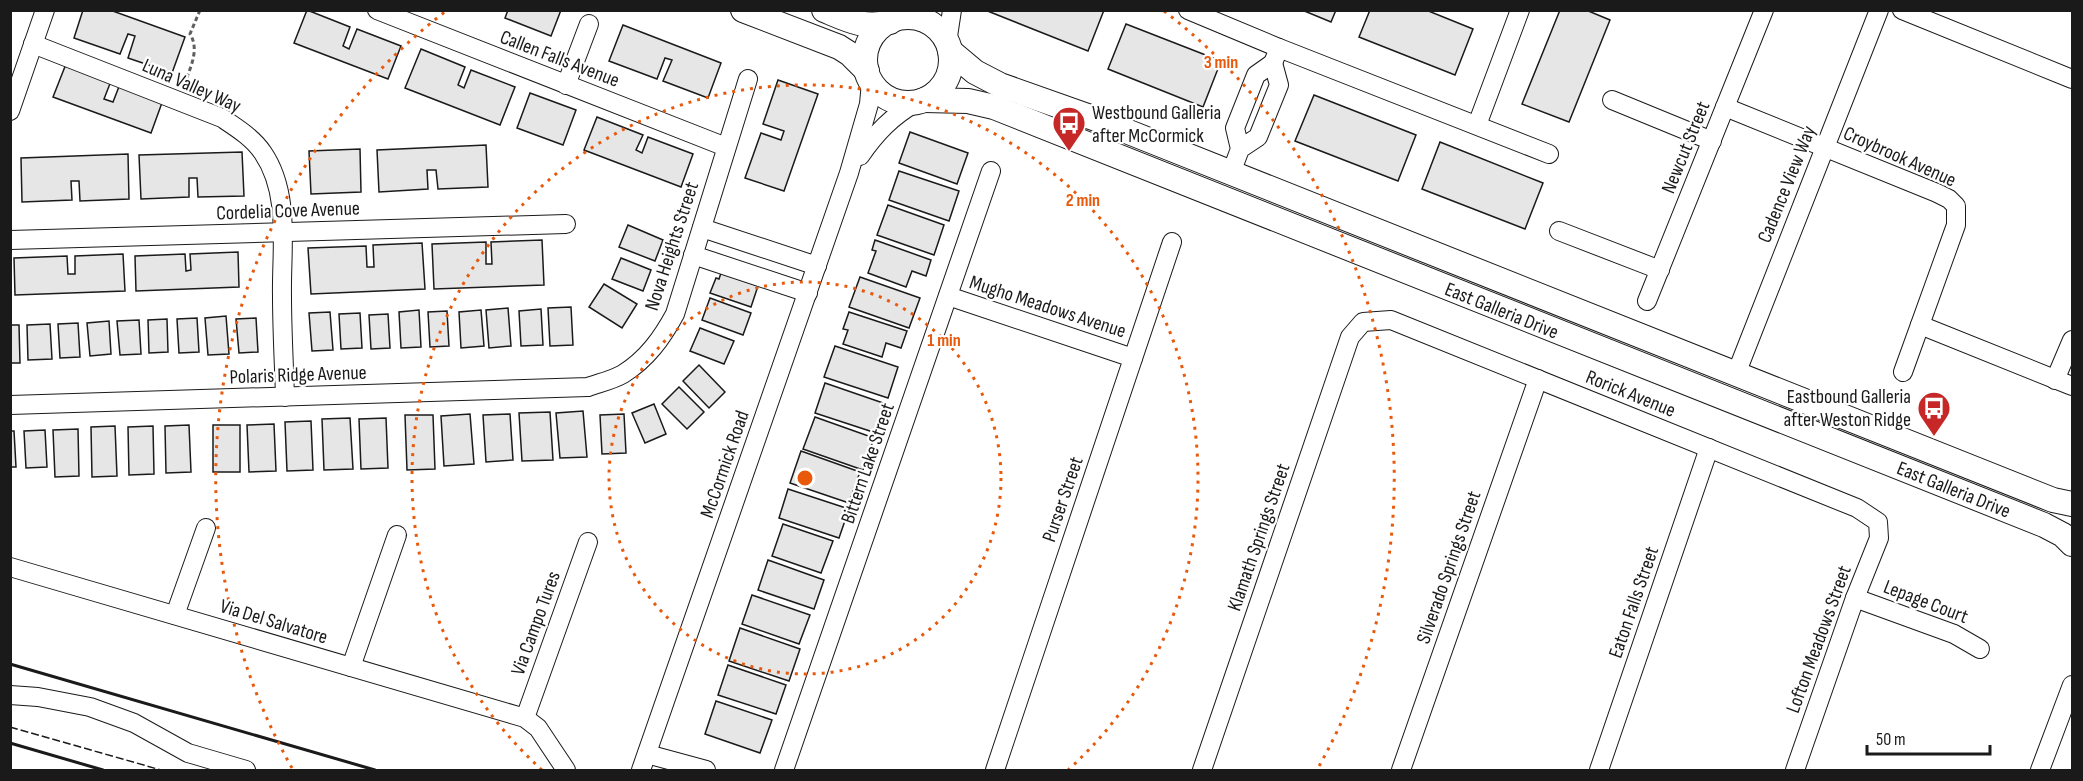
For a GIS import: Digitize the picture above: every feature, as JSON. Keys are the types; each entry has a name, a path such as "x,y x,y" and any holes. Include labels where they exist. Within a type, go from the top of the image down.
{"main road":[{"path":"743,10 839,47 850,54 879,92 892,100 908,103 921,101 944,84 950,68 948,47 942,35 929,23 897,17 879,25 864,25 824,10"},
{"path":"869,76 865,58 870,41 877,31 897,17"},
{"name":"East Galleria Drive","path":"948,47 975,72 1000,85 1096,119 2053,500 2073,504"},
{"name":"East Galleria Drive","path":"921,101 964,100 994,107 2044,525 2073,544"}],"street":[{"path":"10,111 45,10"},
{"name":"Callen Falls Avenue","path":"377,10 414,17 567,85 726,147"},
{"path":"948,47 952,10"},
{"path":"1188,10 1276,55 1477,125 1549,154"},
{"path":"1477,125 1520,10"},
{"name":"Newcut Street","path":"1647,301 1764,10"},
{"name":"Cadence View Way","path":"1736,374 1879,10"},
{"path":"1902,10 2073,79"},
{"path":"567,85 589,24"},
{"name":"Luna Valley Way","path":"33,44 222,118 244,132 263,153 272,170 280,198 283,232 285,397"},
{"path":"1240,149 1258,137 1279,85 1276,55"},
{"path":"1231,173 1240,149 1235,128 1256,75 1276,55"},
{"name":"McCormick Road","path":"644,762 849,173 870,104 869,76"},
{"name":"Nova Heights Street","path":"588,387 622,375 645,357 663,335 675,314 748,80"},
{"path":"1612,100 1712,141"},
{"name":"McCormick Road","path":"849,173 880,130 896,115 921,101"},
{"name":"Croybrook Avenue","path":"1725,107 1937,193 1949,199 1956,206 1956,225 1920,326"},
{"name":"Bittern Lake Street","path":"784,771 991,171"},
{"name":"Cordelia Cove Avenue","path":"10,240 566,224"},
{"path":"702,228 816,266"},
{"path":"1559,231 1660,270"},
{"name":"Purser Street","path":"995,771 1172,242"},
{"path":"740,271 750,244"},
{"path":"693,255 808,293"},
{"name":"Mugho Meadows Avenue","path":"948,296 1133,358"},
{"name":"Rorick Avenue","path":"1363,322 1391,320 1857,508 1878,522"},
{"name":"Klamath Springs Street","path":"1202,771 1350,337 1363,322"},
{"path":"1903,372 1920,326 2064,383 2073,340"},
{"name":"Silverado Springs Street","path":"1401,771 1538,379"},
{"name":"Polaris Ridge Avenue","path":"10,405 588,387"},
{"name":"Eaton Falls Street","path":"1599,771 1709,448"},
{"name":"Lofton Meadows Street","path":"1795,771 1855,598 1879,538 1878,522"},
{"path":"175,615 206,528"},
{"path":"351,667 398,535"},
{"name":"Via Campo Tures","path":"525,718 588,542"},
{"name":"Via Del Salvatore","path":"10,567 525,718"},
{"name":"Lepage Court","path":"1855,598 1954,634 1980,649"},
{"path":"2040,771 2073,685"},
{"path":"10,695 38,697 90,707 134,723 188,753 246,771"},
{"path":"525,718 538,728 566,771"},
{"path":"644,762 706,771"}],"path":[{"path":"178,101 195,50 195,42 190,34 200,10"}],"building":[{"path":"83,10 110,10 185,37 172,73 128,58 135,36 128,34 120,54 74,38"},
{"path":"307,10 350,27 343,46 349,49 357,29 401,46 388,79 294,43"},
{"path":"508,10 561,10 551,36 505,18"},
{"path":"985,10 1104,10 1088,51"},
{"path":"1302,10 1336,10 1331,22"},
{"path":"1370,10 1426,10 1473,29 1455,75 1359,37"},
{"path":"1560,10 1586,10 1610,20 1569,122 1522,104"},
{"path":"1126,24 1221,61 1203,107 1108,69"},
{"path":"623,25 721,63 708,98 663,81 672,60 665,58 657,79 609,61"},
{"path":"421,49 465,67 458,85 464,88 471,70 515,87 500,125 405,88"},
{"path":"66,64 111,81 104,99 113,102 120,84 163,100 151,133 53,97"},
{"path":"778,80 818,94 784,191 745,178 761,133 781,140 784,131 763,124"},
{"path":"530,93 576,110 563,145 517,128"},
{"path":"1314,95 1416,135 1398,181 1295,141"},
{"path":"597,117 643,135 636,150 642,153 648,137 693,154 681,187 584,150"},
{"path":"910,132 968,153 957,184 899,163"},
{"path":"1440,142 1543,183 1525,229 1422,189"},
{"path":"486,145 488,187 438,189 436,170 427,170 428,189 379,192 377,150"},
{"path":"360,149 361,192 311,194 309,151"},
{"path":"242,152 244,196 198,197 197,178 189,178 189,197 141,199 139,155"},
{"path":"128,154 129,199 80,201 79,181 71,181 72,200 22,202 21,158"},
{"path":"899,171 959,191 949,221 889,200"},
{"path":"888,205 944,225 934,255 877,235"},
{"path":"628,225 663,240 655,261 619,247"},
{"path":"542,240 544,285 434,289 432,244 486,242 486,264 492,264 491,242"},
{"path":"875,240 931,260 926,276 912,271 906,287 868,273 876,251 872,250"},
{"path":"422,243 425,289 311,294 308,248 366,246 367,267 374,267 373,245"},
{"path":"238,252 239,287 136,291 135,256 185,254 186,271 191,270 190,254"},
{"path":"123,254 125,291 15,295 14,258 67,256 68,274 75,274 75,256"},
{"path":"621,258 651,270 643,291 612,279"},
{"path":"721,273 758,286 751,307 710,293 716,278 719,279"},
{"path":"860,277 920,298 909,328 849,307"},
{"path":"604,284 637,304 622,328 589,307"},
{"path":"710,298 751,313 743,335 702,320"},
{"path":"571,307 573,345 550,346 548,308"},
{"path":"508,308 511,346 489,348 486,310"},
{"path":"541,309 543,345 521,346 519,311"},
{"path":"419,310 421,347 401,348 399,312"},
{"path":"481,310 484,346 461,348 459,312"},
{"path":"447,311 449,346 430,347 428,312"},
{"path":"330,312 333,350 312,351 309,313"},
{"path":"849,312 907,331 901,348 886,343 882,357 843,344 848,330 843,329"},
{"path":"360,313 362,348 341,349 339,314"},
{"path":"388,314 390,348 371,349 369,315"},
{"path":"226,316 229,354 208,355 205,318"},
{"path":"197,318 199,352 179,353 177,319"},
{"path":"256,318 258,352 239,353 236,319"},
{"path":"167,319 168,352 149,353 148,320"},
{"path":"139,320 141,354 120,355 117,321"},
{"path":"109,321 111,354 90,356 87,323"},
{"path":"78,323 80,357 60,358 58,324"},
{"path":"50,324 52,359 28,360 27,325"},
{"path":"10,325 19,325 20,363 10,363"},
{"path":"700,328 734,341 724,364 690,351"},
{"path":"835,346 898,367 888,398 824,377"},
{"path":"699,365 725,392 709,408 683,381"},
{"path":"825,383 886,404 876,433 815,413"},
{"path":"679,387 704,412 687,429 662,404"},
{"path":"654,404 666,434 645,443 632,413"},
{"path":"583,411 587,457 560,458 556,413"},
{"path":"550,412 553,460 522,461 519,413"},
{"path":"470,414 474,464 444,466 441,416"},
{"path":"510,414 513,460 486,462 483,415"},
{"path":"624,414 626,453 602,454 600,415"},
{"path":"405,415 433,415 435,469 407,470"},
{"path":"815,417 874,438 863,470 803,449"},
{"path":"350,418 353,469 324,470 322,419"},
{"path":"386,418 388,468 361,469 359,419"},
{"path":"311,421 313,470 287,471 285,422"},
{"path":"274,424 276,471 249,472 247,425"},
{"path":"189,425 191,472 166,473 165,426"},
{"path":"213,425 240,425 240,472 213,472"},
{"path":"115,426 117,476 92,477 91,427"},
{"path":"153,426 154,474 129,475 128,427"},
{"path":"78,429 79,476 55,477 53,430"},
{"path":"45,430 47,467 26,468 24,431"},
{"path":"10,431 14,431 16,467 10,467"},
{"path":"801,451 860,472 849,503 790,483"},
{"path":"788,489 849,509 839,538 779,518"},
{"path":"783,524 833,541 821,573 772,556"},
{"path":"768,560 824,580 814,609 758,590"},
{"path":"752,595 810,615 799,644 742,624"},
{"path":"740,628 800,649 789,681 729,661"},
{"path":"728,665 786,685 776,714 718,695"},
{"path":"716,701 772,720 760,753 705,734"}],"fence":[{"path":"10,727 161,770"}],"wall":[{"path":"10,664 375,770"},
{"path":"10,743 103,770"}],"place":[{"name":"Westbound Galleria after McCormick","path":"1069,152"},
{"name":"Eastbound Galleria after Weston Ridge","path":"1934,437"}]}
